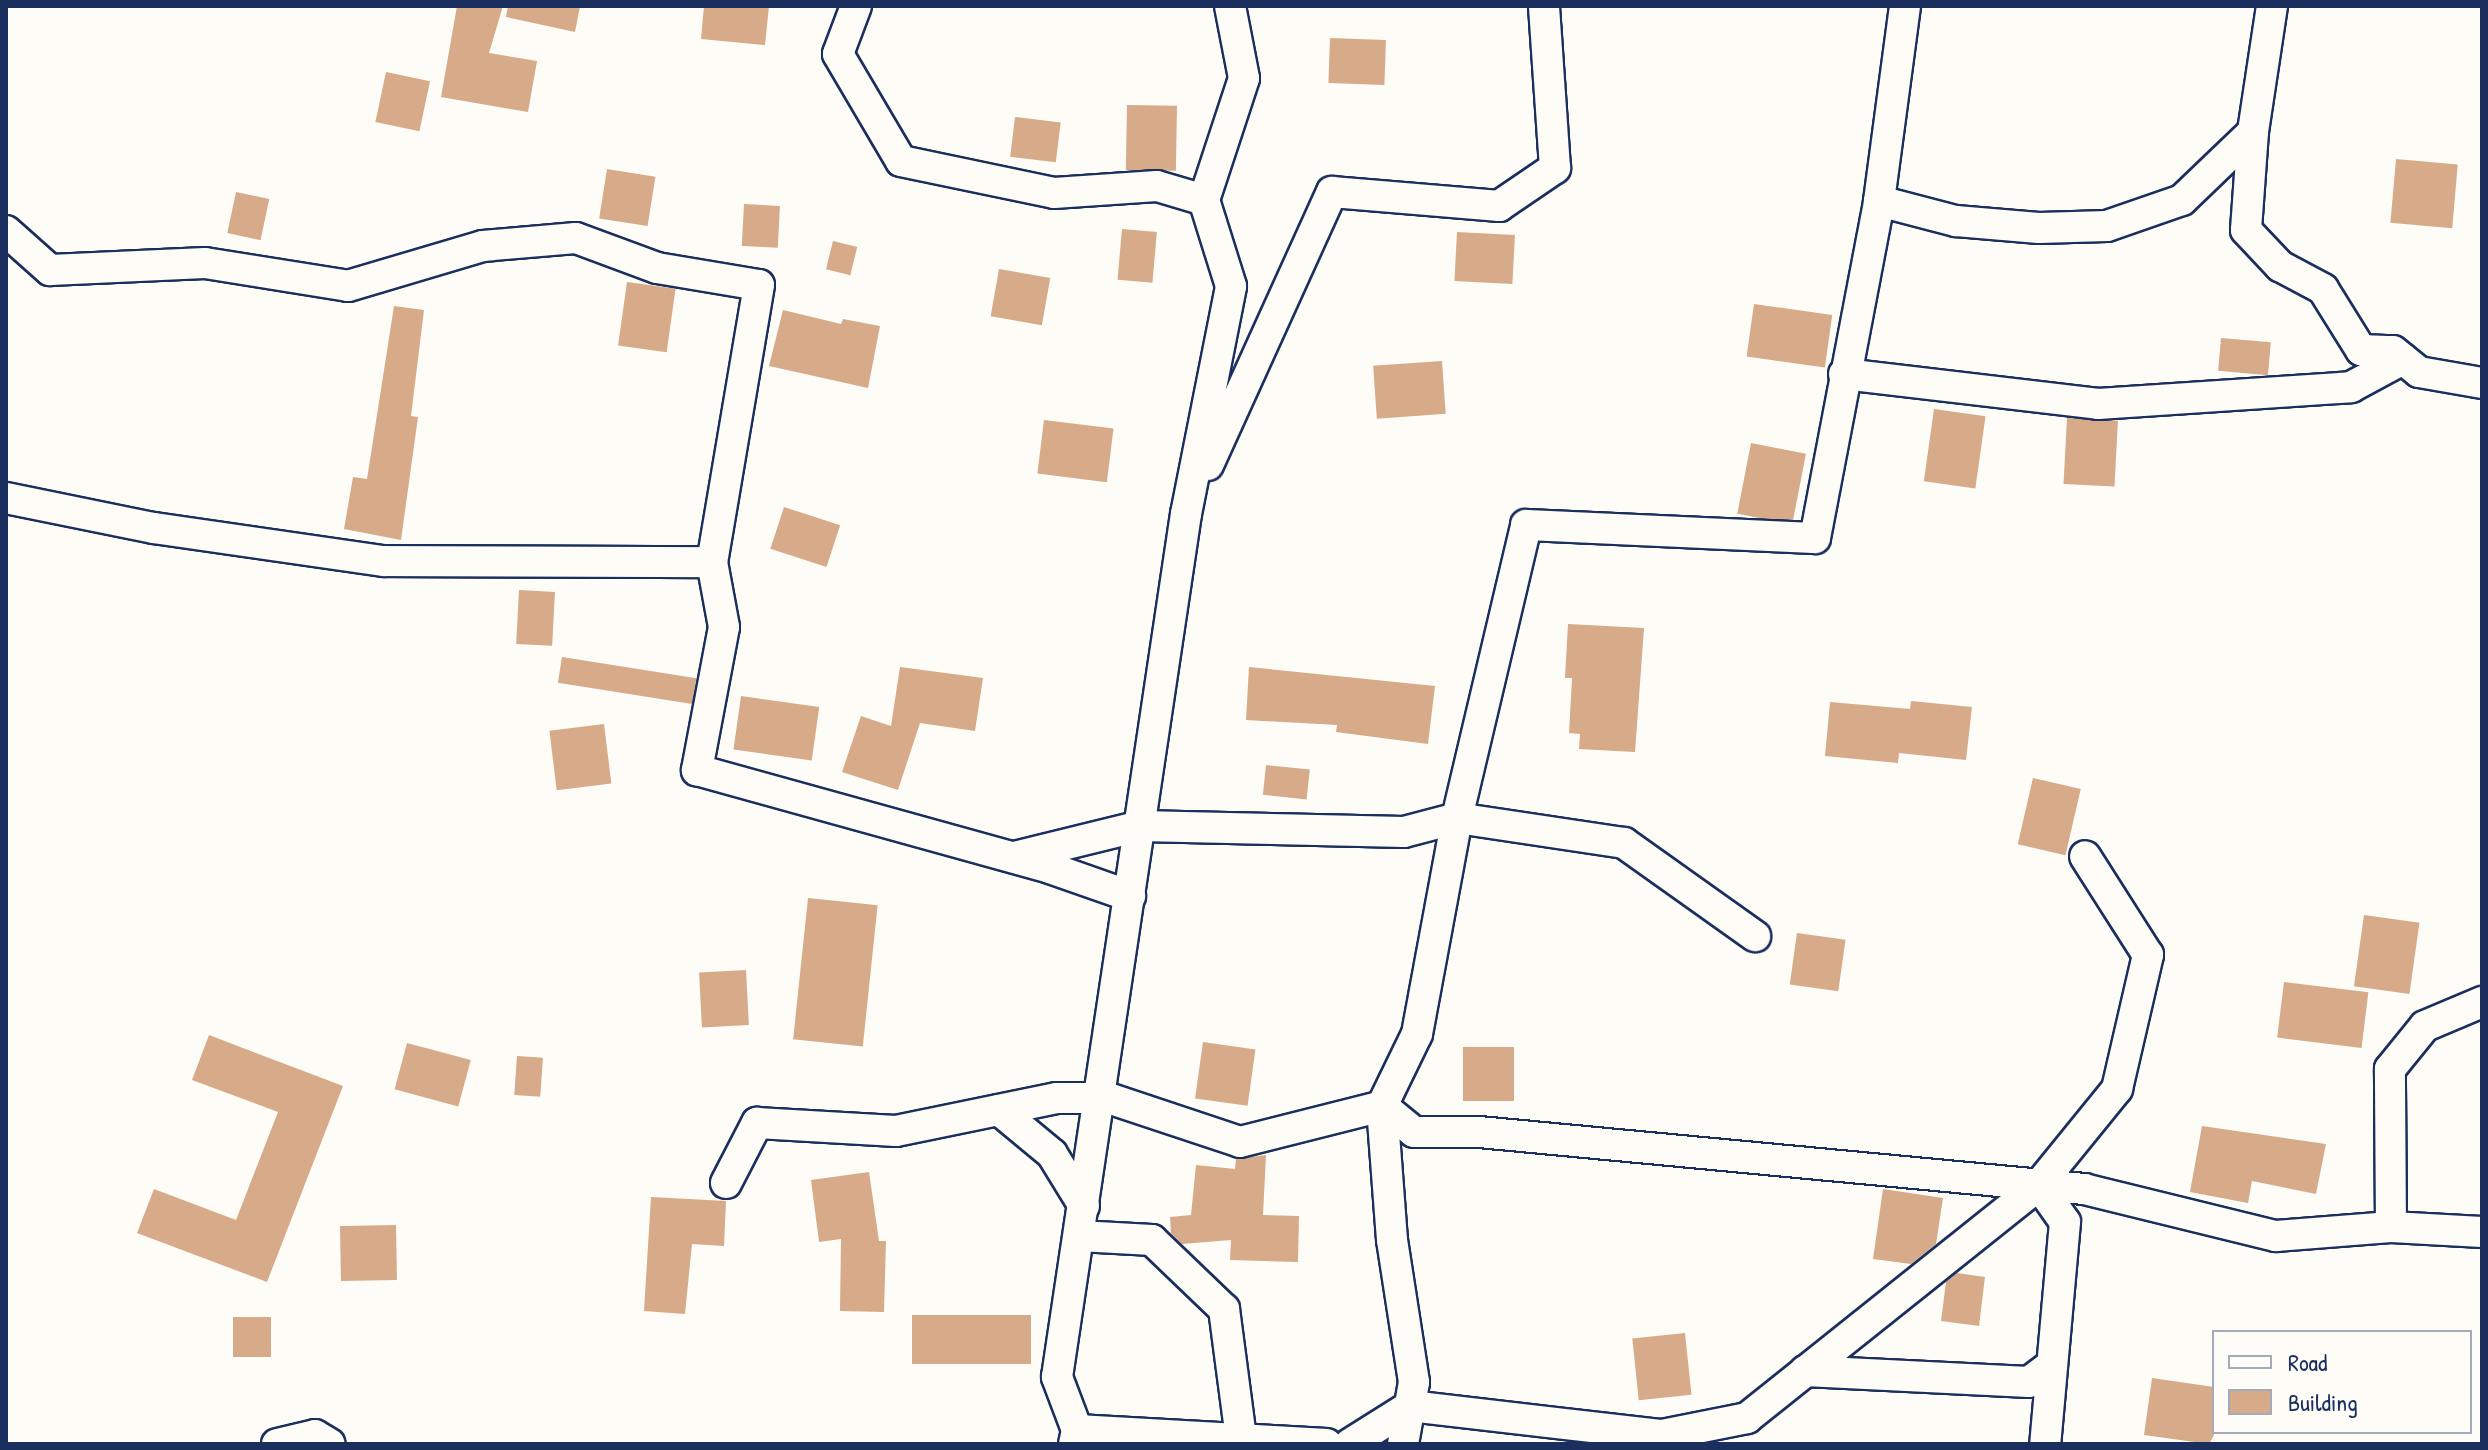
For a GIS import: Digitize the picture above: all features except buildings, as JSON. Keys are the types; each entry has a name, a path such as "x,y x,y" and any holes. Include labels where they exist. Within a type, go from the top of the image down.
{"street":[{"path":"856,6 838,54 901,161 1054,193 1157,186 1204,200"},
{"path":"1230,6 1244,78 1204,200 1231,286 1186,514 1057,1377 1076,1437 1241,1439 1327,1444"},
{"path":"1186,514 1332,192 1499,206 1555,168 1544,6"},
{"path":"1403,1444 1414,1382 1392,1240 1382,1106 1417,1034 1457,818 1526,525 1815,538 1879,201 1905,6"},
{"path":"2272,6 2253,132 2246,230 2280,266 2323,289 2361,350 2393,351 2419,372 2482,383"},
{"path":"1879,201 1956,221 2039,228 2107,226 2182,200 2253,132"},
{"path":"6,231 50,270 205,263 348,286 483,246 576,238 657,268 759,285 712,562 724,627 697,770 1012,857 1130,896"},
{"path":"1844,374 2098,404 2351,387 2403,359"},
{"path":"6,498 154,528 384,561 712,562"},
{"path":"1012,857 1140,826 1404,832 1457,818 1624,843 1755,936"},
{"path":"1350,1444 1410,1406 1662,1435 1747,1418 2039,1185 2117,1089 2148,955 2085,856"},
{"path":"2391,1227 2390,1069 2425,1026 2482,1002"},
{"path":"726,1183 757,1123 896,1131 1057,1098 1100,1098 1240,1142 1382,1106"},
{"path":"1382,1106 1414,1132 1479,1132 2084,1189 2276,1236 2391,1227 2482,1232"},
{"path":"999,1110 1052,1154 1081,1221"},
{"path":"2039,1185 2065,1222 2049,1367 2045,1444"},
{"path":"1081,1221 1152,1240 1224,1309 1241,1439"},
{"path":"1805,1371 2029,1382 2049,1367"},
{"path":"277,1444 315,1435 330,1444"}]}
